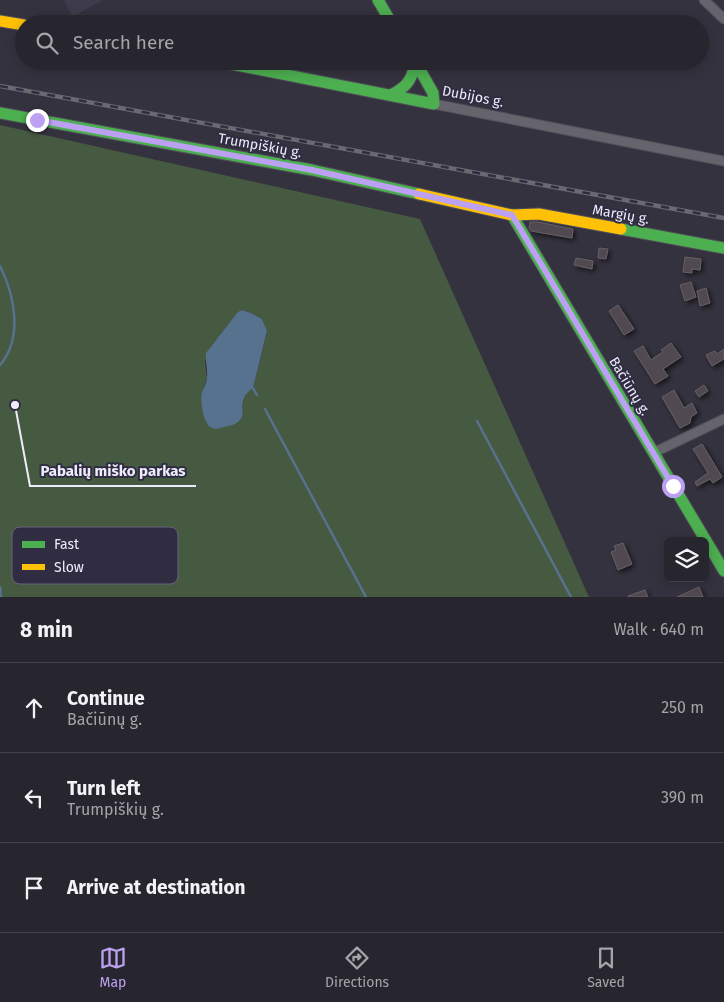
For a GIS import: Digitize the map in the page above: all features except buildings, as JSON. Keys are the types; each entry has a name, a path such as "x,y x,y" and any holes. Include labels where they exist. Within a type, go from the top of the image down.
{"street":[{"path":"378,0 387,15"},
{"path":"704,0 724,19"},
{"path":"0,21 15,24"},
{"name":"Dubijos g.","path":"262,70 724,161"},
{"path":"391,95 402,90 411,81 414,70"},
{"path":"420,70 433,93 434,104"},
{"name":"Trumpiškių g.","path":"0,113 312,170 512,215"},
{"name":"Margių g.","path":"512,215 539,214 724,248"},
{"name":"Bačiūnų g.","path":"512,215 724,571"},
{"path":"653,453 724,419"}],"shaded area":[{"path":"64,0 103,0 76,15 71,15"}],"green space":[{"path":"0,125 420,219 589,597 0,597","holes":["242,310 262,319 267,332 253,388 244,400 242,416 202,392 207,378 205,362 209,349"]}],"water":[{"path":"242,310 262,319 267,331 253,388 244,398 241,419 233,425 214,429 206,422 201,401 207,379 206,353 238,312"}],"waterway":[{"path":"0,266 10,290 14,317 12,342 0,365"},
{"path":"253,388 257,395"},
{"path":"265,409 366,597"},
{"path":"477,421 571,597"},
{"path":"0,587 1,597"}],"railway":[{"path":"0,86 724,218"}],"traffic: fast":[{"path":"378,0 387,15"},
{"path":"262,70 434,104 433,93 420,70"},
{"path":"391,95 408,82 414,70"},
{"path":"0,113 312,170 419,194"},
{"path":"512,215 724,571"},
{"path":"621,229 724,248"}],"traffic: slow":[{"path":"0,21 15,24"},
{"path":"419,194 512,215 539,214 621,229"}],"place":[{"name":"Pabalių miško parkas","path":"15,405"}],"route":[{"path":"37,120 312,170 512,215 673,486"}]}
